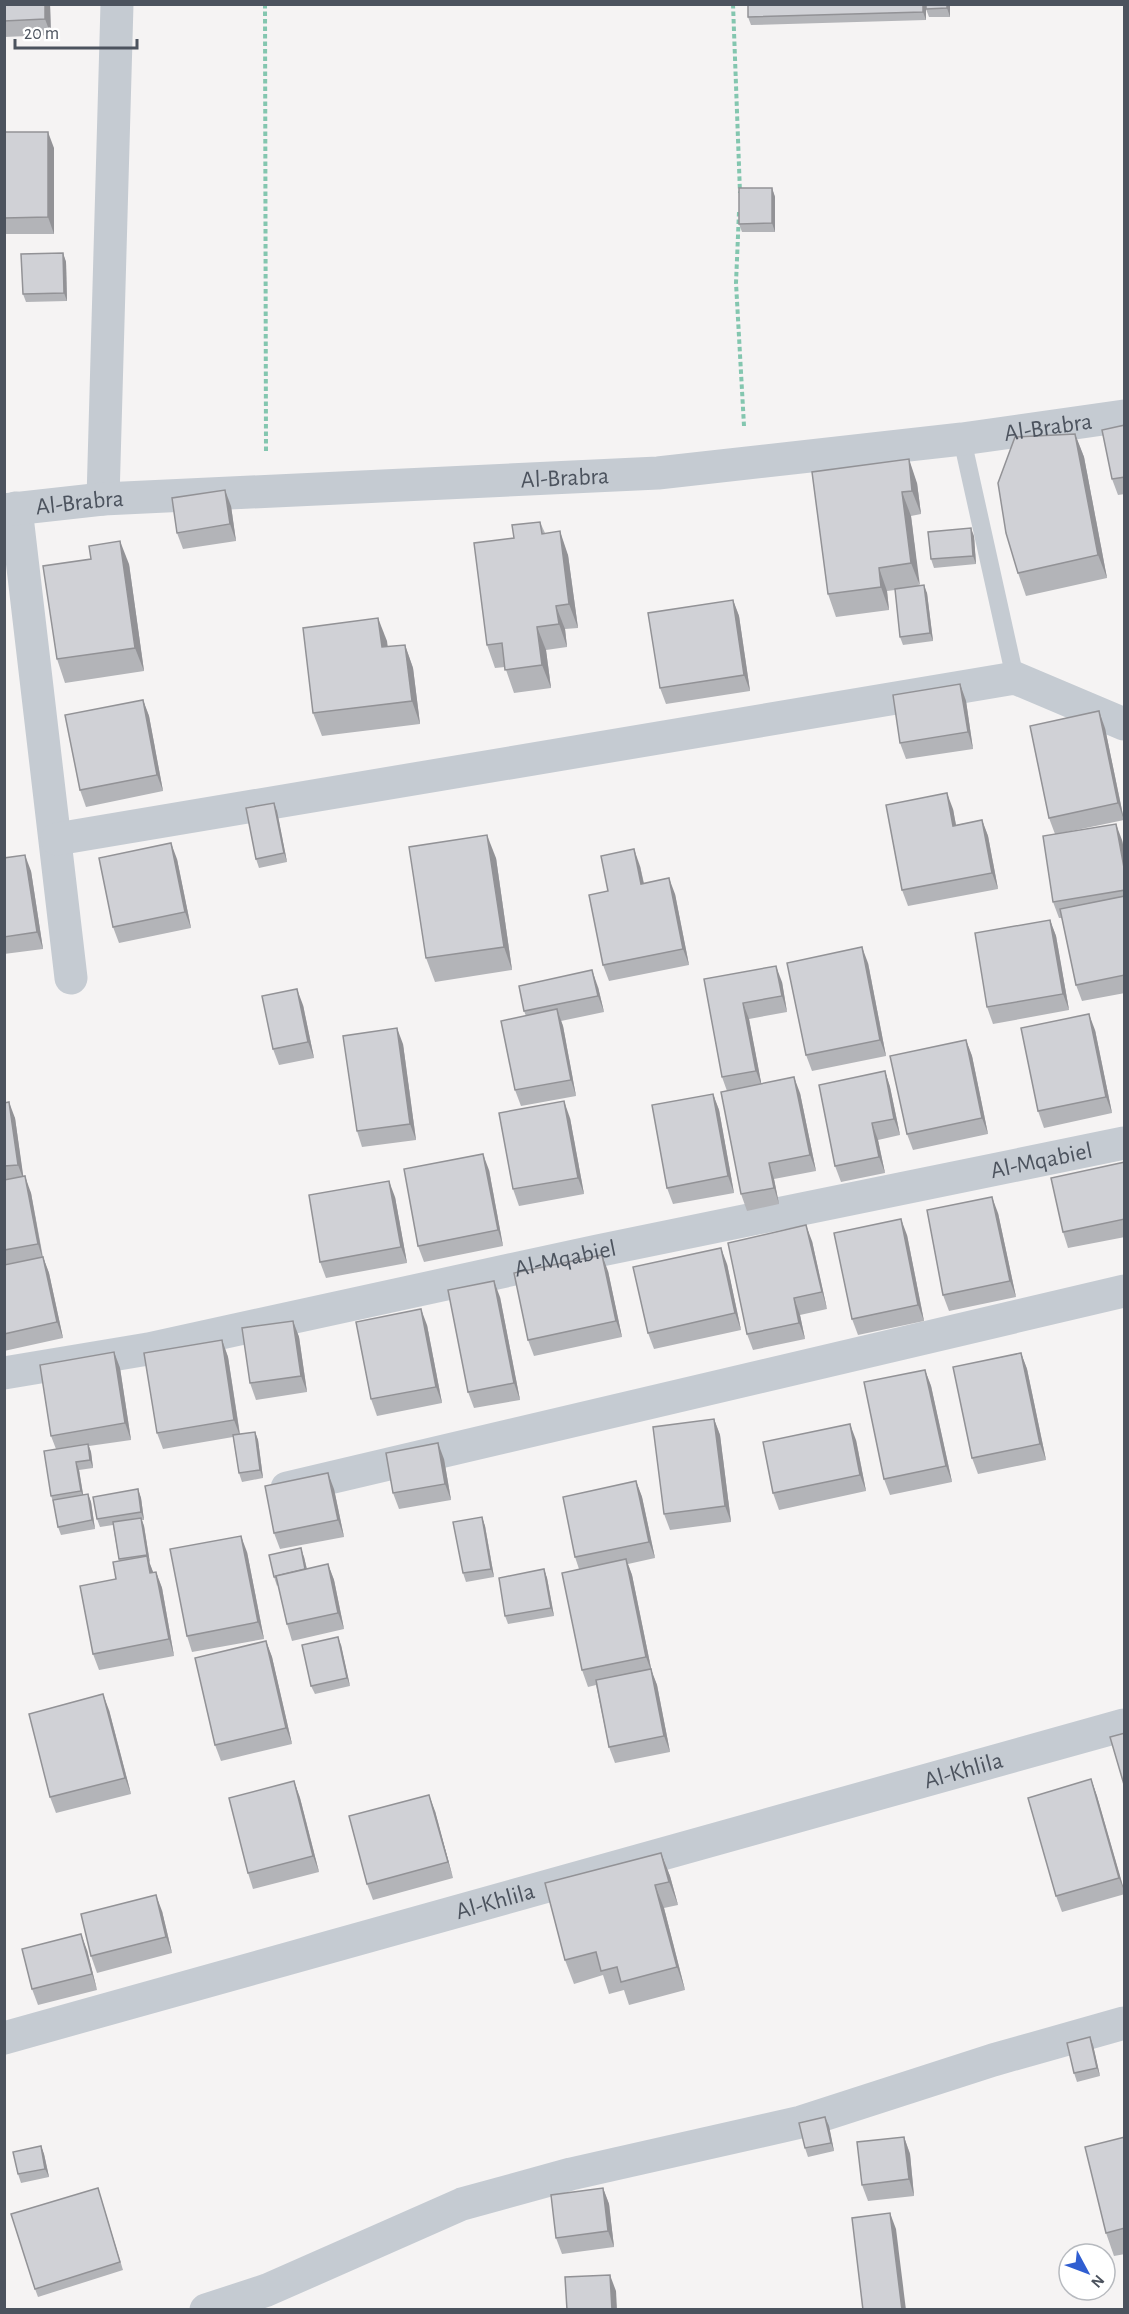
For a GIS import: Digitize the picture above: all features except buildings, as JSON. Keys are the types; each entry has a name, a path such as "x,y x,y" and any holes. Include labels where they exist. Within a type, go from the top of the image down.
{"street":[{"path":"103,499 117,4"},
{"name":"Al-Brabra","path":"10,509 103,499 658,473 962,439 1125,416"},
{"path":"10,509 57,839 71,978"},
{"path":"57,839 1015,678 1125,724"},
{"name":"Al-Mqabiel","path":"4,1374 148,1349 597,1251 1125,1143"},
{"path":"287,1488 1125,1291"},
{"name":"Al-Khlila","path":"4,2038 1125,1725"},
{"path":"206,2310 267,2290 462,2204 571,2174 801,2122 993,2060 1125,2023"}],"lane":[{"path":"962,439 1015,678"}],"path":[{"path":"265,4 266,491"},
{"path":"733,4 741,171 737,306 742,421 753,462"}]}
